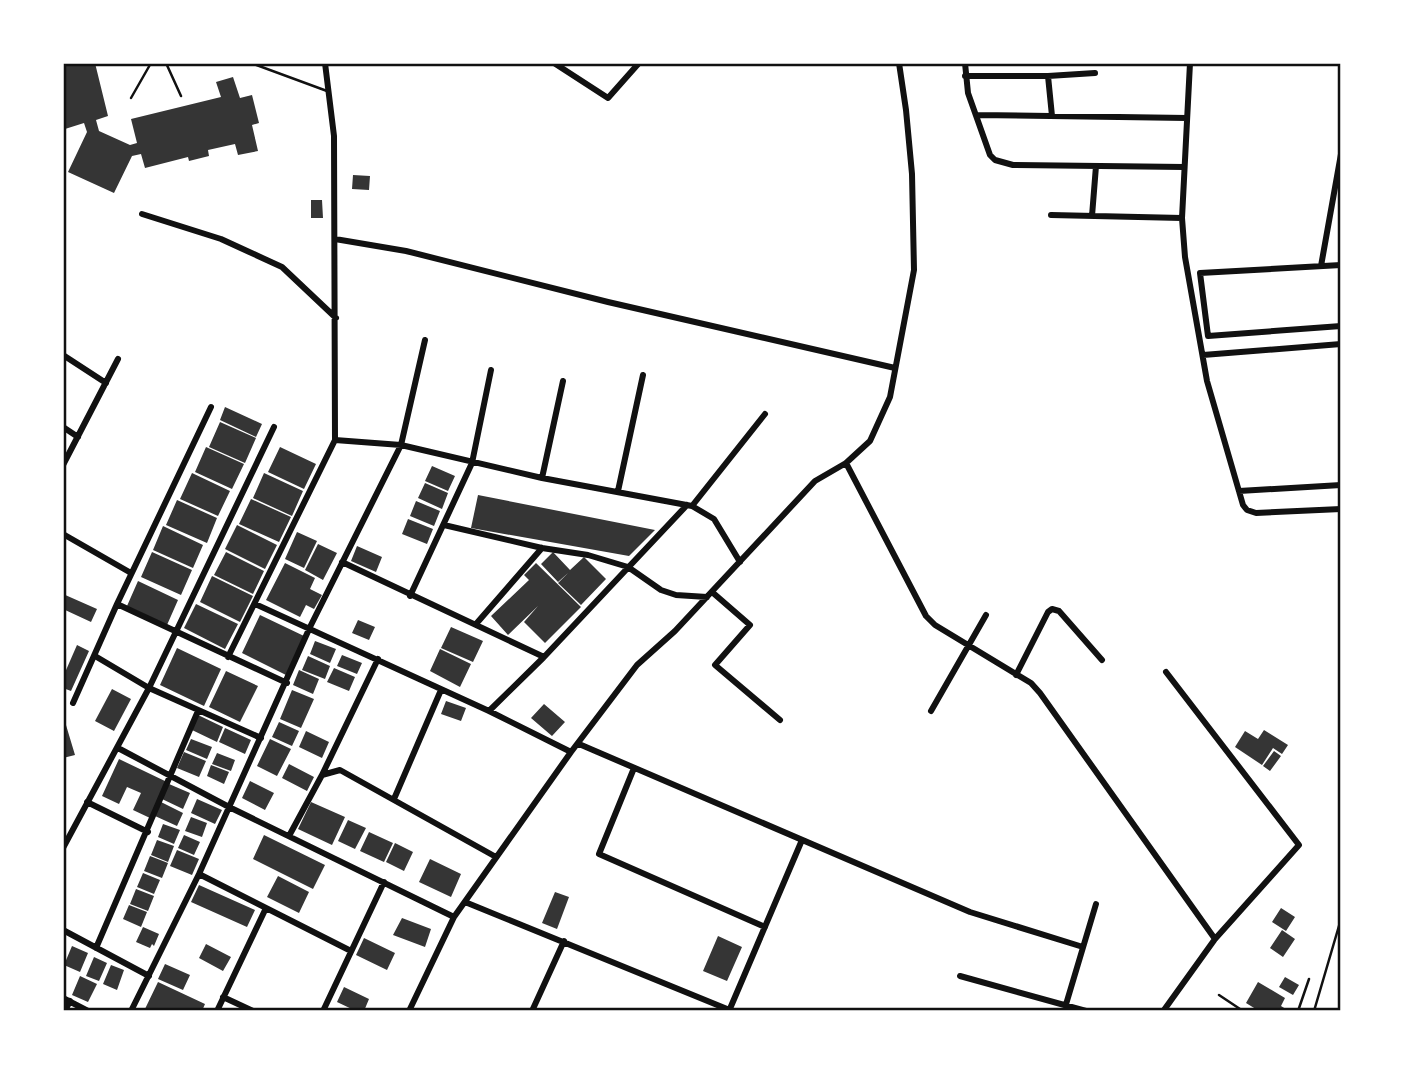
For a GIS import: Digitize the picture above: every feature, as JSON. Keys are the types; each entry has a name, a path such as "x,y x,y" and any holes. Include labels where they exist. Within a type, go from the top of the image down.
{"street":[{"path":"228,657 335,440 334,136 325,63"},
{"path":"554,63 608,98 639,63"},
{"path":"409,1011 454,917 637,665 676,631 815,481 846,463 870,441 890,397 915,270 912,174 899,63"},
{"path":"965,63 968,93 990,155 995,160 1013,164 1184,167"},
{"path":"1190,63 1182,218 1185,257 1207,381 1243,505 1251,512 1341,509"},
{"path":"965,76 1095,74"},
{"path":"1048,76 1052,116"},
{"path":"976,115 1187,118"},
{"path":"1321,267 1341,154"},
{"path":"1092,216 1096,166"},
{"path":"142,214 220,239 282,267 336,318"},
{"path":"1051,215 1182,218"},
{"path":"335,239 406,251 621,305 895,368"},
{"path":"1341,265 1200,273 1208,336 1341,326"},
{"path":"131,1011 199,874 310,627 401,445 425,340"},
{"path":"1203,355 1341,344"},
{"path":"63,355 106,383"},
{"path":"63,465 118,359"},
{"path":"410,596 472,463 491,370"},
{"path":"618,491 643,375"},
{"path":"542,478 563,381"},
{"path":"73,703 131,573 211,407"},
{"path":"489,711 689,505 765,414"},
{"path":"63,427 78,437"},
{"path":"63,848 149,688 274,427"},
{"path":"335,440 401,445 542,478 689,505 714,519 740,562"},
{"path":"846,463 926,616 935,625 1031,683 1040,693 1215,939"},
{"path":"1239,491 1341,485"},
{"path":"444,525 628,566 662,590 676,595 709,594 750,625 715,665 780,720"},
{"path":"63,534 131,573"},
{"path":"476,624 542,548"},
{"path":"342,562 544,657"},
{"path":"117,604 287,683"},
{"path":"255,604 310,627 572,752"},
{"path":"1016,675 1052,609 1059,611 1102,660"},
{"path":"931,711 986,615"},
{"path":"95,656 149,688 261,738"},
{"path":"289,836 378,659"},
{"path":"1164,1010 1215,939 1299,845 1166,672"},
{"path":"394,799 442,690"},
{"path":"96,948 148,832 198,710"},
{"path":"579,744 970,912 1083,947"},
{"path":"118,748 229,807 454,917"},
{"path":"634,768 599,854 765,927"},
{"path":"322,775 340,770 496,857"},
{"path":"87,802 148,832"},
{"path":"465,902 730,1011 802,840"},
{"path":"199,874 351,951"},
{"path":"323,1011 384,882"},
{"path":"1065,1008 1096,904"},
{"path":"217,1011 266,908"},
{"path":"63,930 149,976"},
{"path":"532,1011 564,941"},
{"path":"960,976 1065,1008 1086,1011"},
{"path":"223,997 253,1011"},
{"path":"65,1011 66,999 88,1011"}],"lane":[{"path":"131,98 151,63"},
{"path":"166,63 181,96"},
{"path":"251,63 328,92"}],"path":[{"path":"1314,1011 1341,919"},
{"path":"1298,1011 1309,979"},
{"path":"1219,995 1243,1011"}],"building":[{"path":"63,63 95,63 108,116 96,120 99,131 130,145 137,143 131,119 221,97 216,82 233,77 240,98 252,95 259,123 252,125 258,151 238,155 235,144 208,150 209,156 189,161 188,157 145,168 141,154 132,156 114,193 68,172 87,132 84,123 65,129"},
{"path":"353,175 370,176 369,190 352,189"},
{"path":"311,200 322,200 323,218 311,218"},
{"path":"225,407 262,424 256,437 220,420"},
{"path":"220,422 256,438 245,463 209,447"},
{"path":"206,447 244,464 232,489 195,472"},
{"path":"280,447 316,464 304,489 268,472"},
{"path":"432,466 455,476 448,491 425,481"},
{"path":"192,473 230,491 218,516 180,499"},
{"path":"264,473 303,491 292,516 253,498"},
{"path":"425,483 448,493 442,509 418,498"},
{"path":"478,495 655,530 629,556 471,528"},
{"path":"251,499 291,517 279,542 239,524"},
{"path":"177,500 217,518 207,543 166,525"},
{"path":"416,501 440,511 434,526 410,516"},
{"path":"408,519 433,529 427,544 402,534"},
{"path":"237,525 277,545 265,569 225,549"},
{"path":"163,526 203,545 193,568 153,550"},
{"path":"297,532 317,541 304,568 285,559"},
{"path":"318,544 337,553 323,580 305,570"},
{"path":"357,546 382,557 376,572 351,561"},
{"path":"152,552 192,570 181,595 141,577"},
{"path":"226,552 264,571 253,594 214,575"},
{"path":"553,552 570,570 584,557 606,579 581,605 558,583 568,573 558,582 541,564"},
{"path":"285,563 315,578 310,589 322,595 314,609 306,605 300,617 266,600"},
{"path":"536,563 581,607 545,643 524,622 538,606 508,635 491,616 529,580 524,575"},
{"path":"212,576 253,596 240,622 200,602"},
{"path":"138,581 178,600 167,625 127,606"},
{"path":"63,594 97,609 91,622 63,609"},
{"path":"196,604 238,624 225,649 184,628"},
{"path":"260,615 304,636 286,675 242,653"},
{"path":"358,620 375,627 369,640 352,633"},
{"path":"451,627 483,641 473,662 441,648"},
{"path":"315,641 336,649 330,663 310,654"},
{"path":"77,645 89,651 71,691 63,688 63,677"},
{"path":"177,648 221,669 204,706 160,685"},
{"path":"440,649 471,664 460,687 430,671"},
{"path":"342,655 362,663 357,674 337,666"},
{"path":"308,656 330,666 325,679 302,670"},
{"path":"334,668 355,677 349,691 327,682"},
{"path":"299,670 319,679 313,694 293,685"},
{"path":"226,671 258,686 240,722 209,707"},
{"path":"112,689 131,699 114,731 95,721"},
{"path":"292,690 314,699 301,728 280,719"},
{"path":"446,701 466,708 461,721 441,714"},
{"path":"544,704 565,722 552,736 531,718"},
{"path":"63,715 75,755 63,758"},
{"path":"198,715 223,727 217,742 192,730"},
{"path":"279,722 299,731 292,746 272,737"},
{"path":"225,728 251,740 245,754 219,742"},
{"path":"1264,730 1288,745 1282,754 1273,748 1262,765 1235,747 1245,731 1258,739"},
{"path":"306,731 329,742 322,758 299,747"},
{"path":"191,739 212,747 207,759 186,750"},
{"path":"270,739 291,749 277,776 257,766"},
{"path":"1274,751 1281,756 1270,771 1263,766"},
{"path":"184,752 206,761 199,777 177,768"},
{"path":"217,753 235,760 231,771 212,764"},
{"path":"119,759 167,782 150,818 133,810 141,793 127,787 119,804 102,796"},
{"path":"289,764 314,777 307,791 282,778"},
{"path":"211,765 229,772 224,784 207,776"},
{"path":"250,781 274,793 265,810 242,798"},
{"path":"169,784 190,793 183,809 162,799"},
{"path":"197,799 222,810 215,824 191,813"},
{"path":"161,802 183,813 177,826 155,816"},
{"path":"311,802 345,817 332,845 298,829"},
{"path":"191,817 207,823 202,837 185,831"},
{"path":"348,820 366,828 355,849 338,841"},
{"path":"163,824 180,830 174,844 158,837"},
{"path":"369,832 393,843 384,862 360,851"},
{"path":"184,835 200,842 194,855 178,848"},
{"path":"264,835 325,865 313,889 253,859"},
{"path":"157,840 174,846 168,862 151,855"},
{"path":"395,843 413,852 404,871 386,862"},
{"path":"177,850 199,859 192,875 170,866"},
{"path":"150,856 168,863 162,878 144,871"},
{"path":"430,859 461,874 451,897 419,882"},
{"path":"143,873 160,880 154,894 137,887"},
{"path":"278,876 309,892 299,913 267,897"},
{"path":"199,885 255,910 247,927 191,902"},
{"path":"136,889 154,896 148,911 130,904"},
{"path":"555,892 569,897 557,929 542,923"},
{"path":"129,905 147,912 141,927 123,919"},
{"path":"1281,908 1295,917 1286,931 1272,922"},
{"path":"402,918 431,929 425,947 393,935"},
{"path":"143,927 159,934 154,946 152,944 150,948 136,942"},
{"path":"1282,930 1295,939 1283,957 1270,948"},
{"path":"718,936 742,947 727,981 703,971"},
{"path":"364,938 395,953 387,970 356,955"},
{"path":"206,944 231,957 223,971 199,958"},
{"path":"72,946 88,953 80,972 64,965"},
{"path":"94,957 107,963 99,981 86,976"},
{"path":"165,964 190,975 183,990 158,979"},
{"path":"111,965 124,970 117,990 103,984"},
{"path":"80,976 97,984 88,1002 72,995"},
{"path":"1285,977 1299,985 1293,995 1279,987"},
{"path":"158,982 205,1004 202,1011 144,1011"},
{"path":"1258,982 1285,998 1281,1006 1289,1011 1259,1011 1246,1003"},
{"path":"344,987 369,999 364,1011 356,1011 337,1002"}]}
